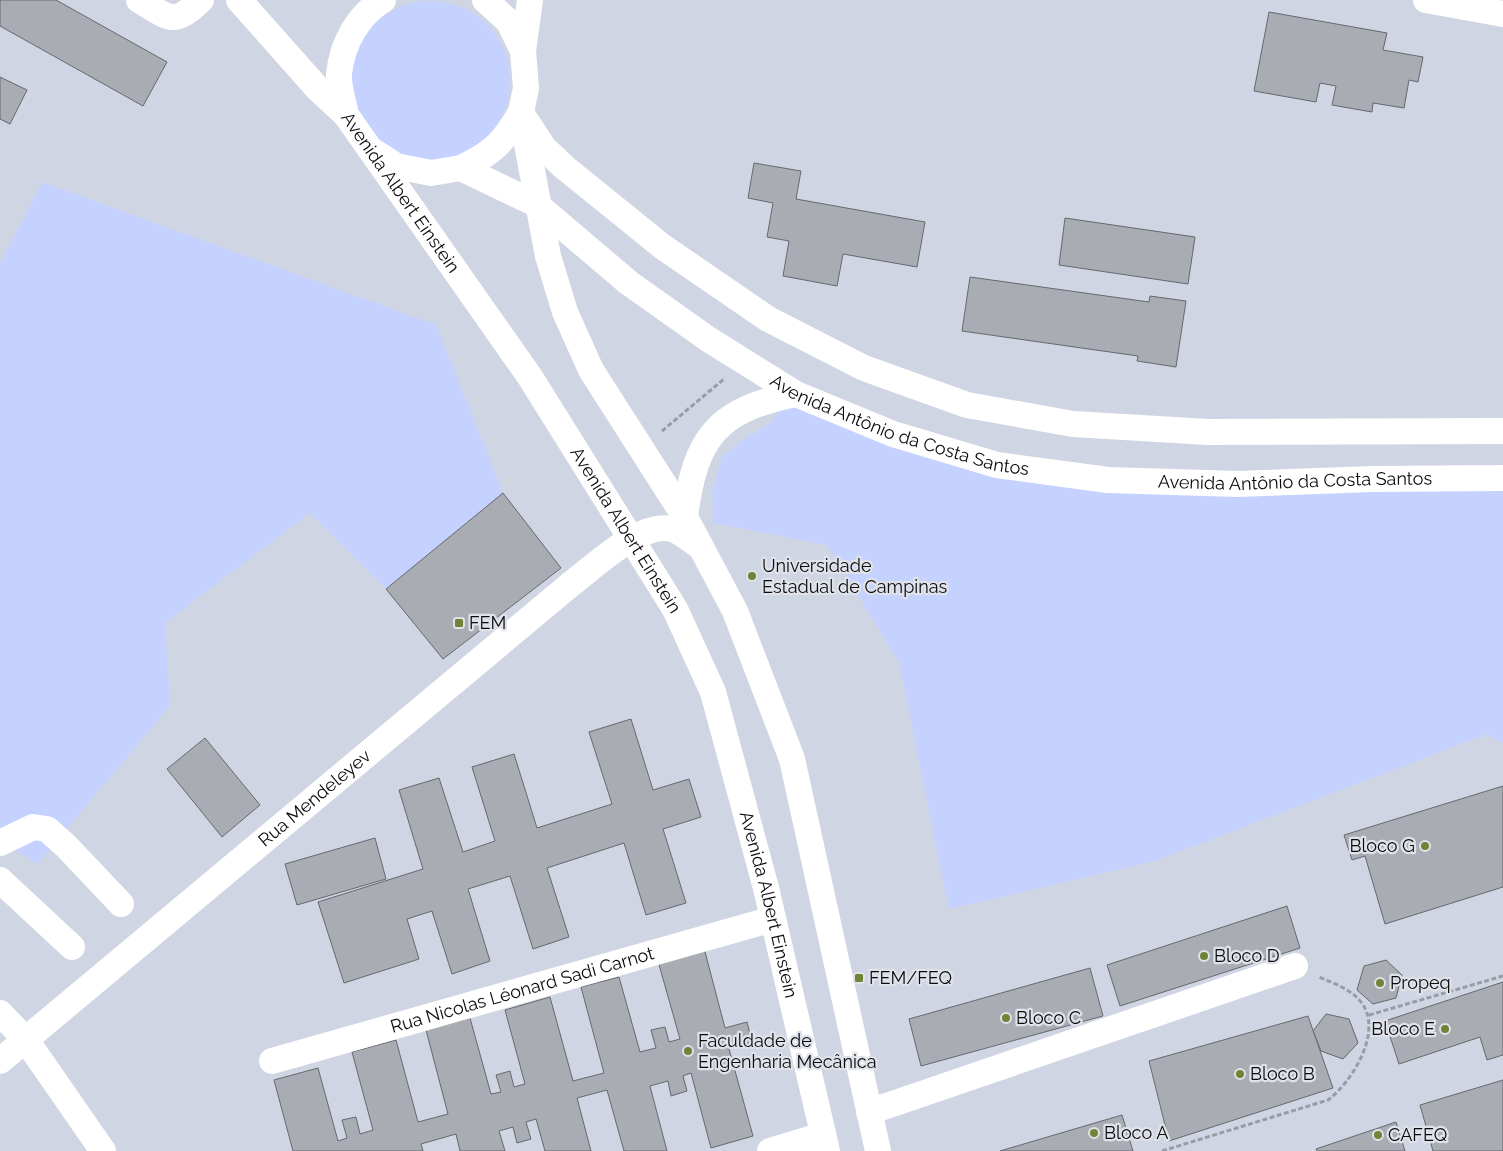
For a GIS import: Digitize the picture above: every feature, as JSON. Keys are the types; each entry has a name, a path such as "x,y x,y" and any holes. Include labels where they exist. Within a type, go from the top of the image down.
{"street":[{"path":"139,0 169,18 178,18 201,0"},
{"name":"Avenida Albert Einstein","path":"239,0 318,89 346,115 530,377 675,609 713,692 774,919 825,1143"},
{"path":"346,115 339,75 348,38 372,7 383,0"},
{"path":"486,0 509,22 523,50"},
{"path":"369,148 396,166 431,173 461,168 485,156 507,137 521,112 526,88 523,50 530,0"},
{"path":"1426,0 1503,14"},
{"path":"521,112 536,204 548,256 565,312 591,370 685,517 735,611 792,759 878,1151"},
{"path":"521,112 544,148 564,168 663,247 768,319 864,368 967,406 1073,424 1208,432 1503,431"},
{"name":"Avenida Antônio da Costa Santos","path":"461,168 536,204 629,283 708,339 796,394 893,434 997,465 1108,480 1238,484 1372,479 1503,478"},
{"path":"685,517 689,482 714,430 736,413 766,400 796,394"},
{"name":"Rua Mendeleyev","path":"0,1061 571,584 632,538 652,529 674,530 701,547"},
{"path":"0,843 33,827 47,829 66,846 121,904"},
{"path":"0,880 72,947"},
{"name":"Rua Nicolas Léonard Sadi Carnot","path":"272,1061 774,919"},
{"path":"869,1112 1295,966"},
{"path":"0,1013 26,1040 103,1151"},
{"path":"770,1151 825,1143"}],"path":[{"path":"657,434 727,376"},
{"path":"1162,1151 1328,1100 1342,1090 1358,1064 1368,1040 1369,1015 1361,1002 1344,988 1295,966"},
{"path":"1369,1015 1503,976"}],"shaded area":[{"name":"Universidade Estadual de Campinas","path":"0,0 1503,0 1503,1151 0,1151"},
{"path":"438,1 468,10 487,24 497,36 504,50 509,65 509,97 504,112 497,126 487,138 475,148 453,158 438,161 422,161 407,158 385,148 363,126 351,97 350,73 353,58 363,36 385,14 414,2"},
{"path":"42,182 436,325 503,493 386,589 310,513 165,623 170,706 37,864 0,840 0,264"},
{"path":"796,394 997,465 1503,478 1503,743 1487,734 1155,861 949,909 899,662 827,545 714,523 712,492 722,457 770,423"}],"building":[{"path":"0,0 56,0 167,62 143,106 0,26"},
{"path":"1269,12 1387,33 1383,50 1423,57 1418,82 1409,80 1404,108 1373,103 1372,112 1332,105 1336,86 1320,83 1316,102 1254,91"},
{"path":"0,77 27,90 10,124 0,119"},
{"path":"754,163 801,171 796,199 925,222 917,267 843,254 837,286 783,276 789,241 767,237 773,203 748,198"},
{"path":"1065,218 1195,237 1188,284 1059,265"},
{"path":"970,277 1149,302 1150,296 1186,301 1176,367 1137,361 1138,356 962,331"},
{"path":"503,493 561,568 443,659 386,589"},
{"path":"631,719 653,790 689,779 701,817 663,829 686,903 646,915 624,843 547,868 569,937 533,949 510,876 468,889 490,961 452,974 432,911 407,919 419,959 344,983 318,902 423,869 399,790 439,778 463,852 495,841 472,767 514,754 537,828 612,804 589,732"},
{"path":"205,738 260,805 222,837 167,769"},
{"name":"Bloco G","path":"1503,786 1503,887 1385,924 1365,856 1352,860 1344,835"},
{"path":"375,838 386,879 297,905 285,864"},
{"name":"Bloco D","path":"1287,906 1300,948 1120,1006 1107,965"},
{"name":"Faculdade de Engenharia Mecânica","path":"704,948 725,1028 747,1022 752,1042 729,1049 753,1136 711,1148 691,1073 683,1076 687,1091 671,1096 668,1081 650,1086 667,1151 624,1151 607,1090 577,1098 591,1151 545,1151 536,1119 526,1122 531,1139 517,1143 513,1127 499,1131 505,1151 460,1151 456,1134 421,1144 423,1151 293,1151 274,1080 318,1068 338,1141 347,1138 342,1120 356,1117 360,1134 373,1130 352,1052 396,1040 418,1122 448,1114 426,1030 470,1018 491,1094 501,1092 496,1075 510,1071 514,1087 525,1084 505,1010 550,997 573,1081 604,1073 581,987 619,977 640,1052 656,1048 651,1030 665,1027 669,1042 680,1039 658,961"},
{"name":"Propeq","path":"1386,960 1402,975 1396,998 1373,1004 1357,990 1364,966"},
{"name":"Bloco C","path":"1090,968 1103,1016 921,1066 909,1019"},
{"name":"Bloco E","path":"1503,982 1503,1055 1487,1060 1480,1037 1399,1064 1385,1021"},
{"path":"1326,1014 1349,1019 1358,1043 1343,1059 1321,1051 1313,1031"},
{"name":"Bloco B","path":"1308,1016 1333,1088 1169,1141 1149,1061"},
{"path":"1503,1080 1503,1151 1433,1151 1420,1105"},
{"name":"Bloco A","path":"1122,1115 1133,1151 1000,1151"},
{"name":"CAFEQ","path":"1396,1122 1405,1151 1317,1151 1316,1149"}],"place":[{"name":"Universidade Estadual de Campinas","path":"752,576"},
{"name":"FEM","path":"459,623"},
{"name":"Bloco G","path":"1425,846"},
{"name":"Bloco D","path":"1204,956"},
{"name":"FEM/FEQ","path":"859,978"},
{"name":"Propeq","path":"1380,983"},
{"name":"Bloco C","path":"1006,1018"},
{"name":"Bloco E","path":"1445,1029"},
{"name":"Faculdade de Engenharia Mecânica","path":"688,1051"},
{"name":"Bloco B","path":"1240,1074"},
{"name":"Bloco A","path":"1094,1133"},
{"name":"CAFEQ","path":"1378,1135"}]}
